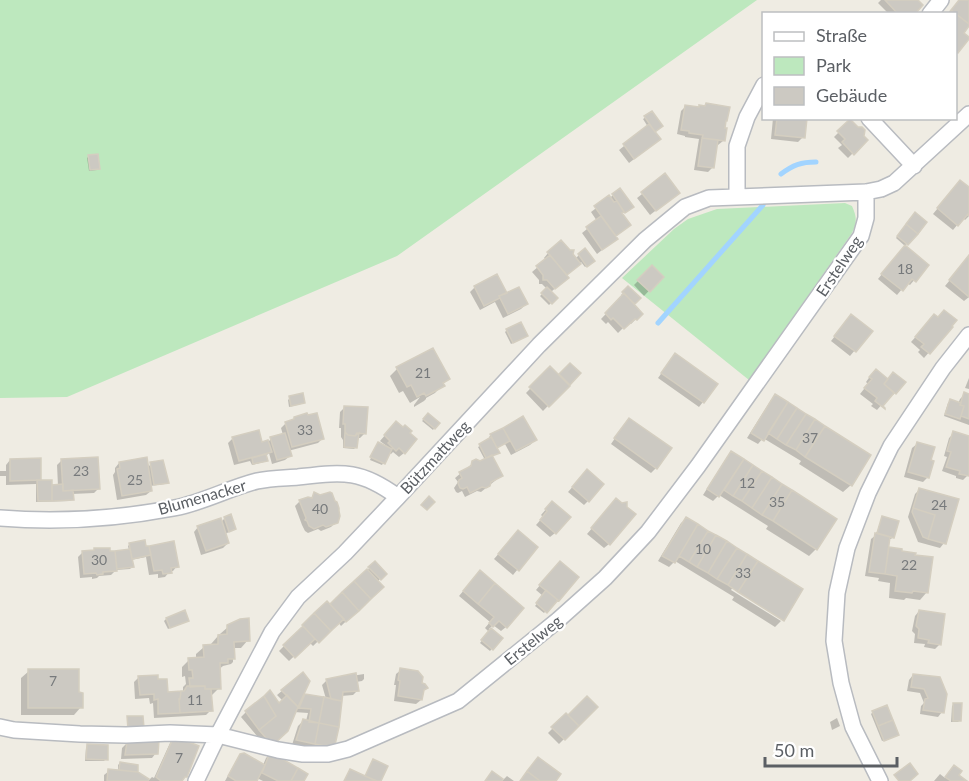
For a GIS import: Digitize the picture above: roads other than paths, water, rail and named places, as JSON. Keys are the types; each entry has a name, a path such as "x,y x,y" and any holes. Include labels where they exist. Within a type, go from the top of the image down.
{"street":[{"path":"932,12 941,0"},
{"path":"737,196 737,146 747,117 762,89"},
{"name":"Bützmattweg","path":"196,781 272,632 298,597 398,497 539,345 645,240 685,207 709,198 866,192 881,189 894,183 914,166 969,114"},
{"path":"871,120 914,166"},
{"name":"Erstelweg","path":"0,727 80,734 218,735 278,750 303,754 328,754 348,749 458,701 558,620 605,578 648,532 698,466 861,236 866,218 866,192"},
{"path":"880,781 853,727 841,683 834,640 837,593 847,548 868,493 891,446 969,335"},
{"name":"Blumenacker","path":"0,518 98,519 176,508 259,481 338,473 362,477 381,485 398,497"}],"waterway":[{"path":"781,174 797,165 816,162"},
{"path":"658,323 763,205"}]}
